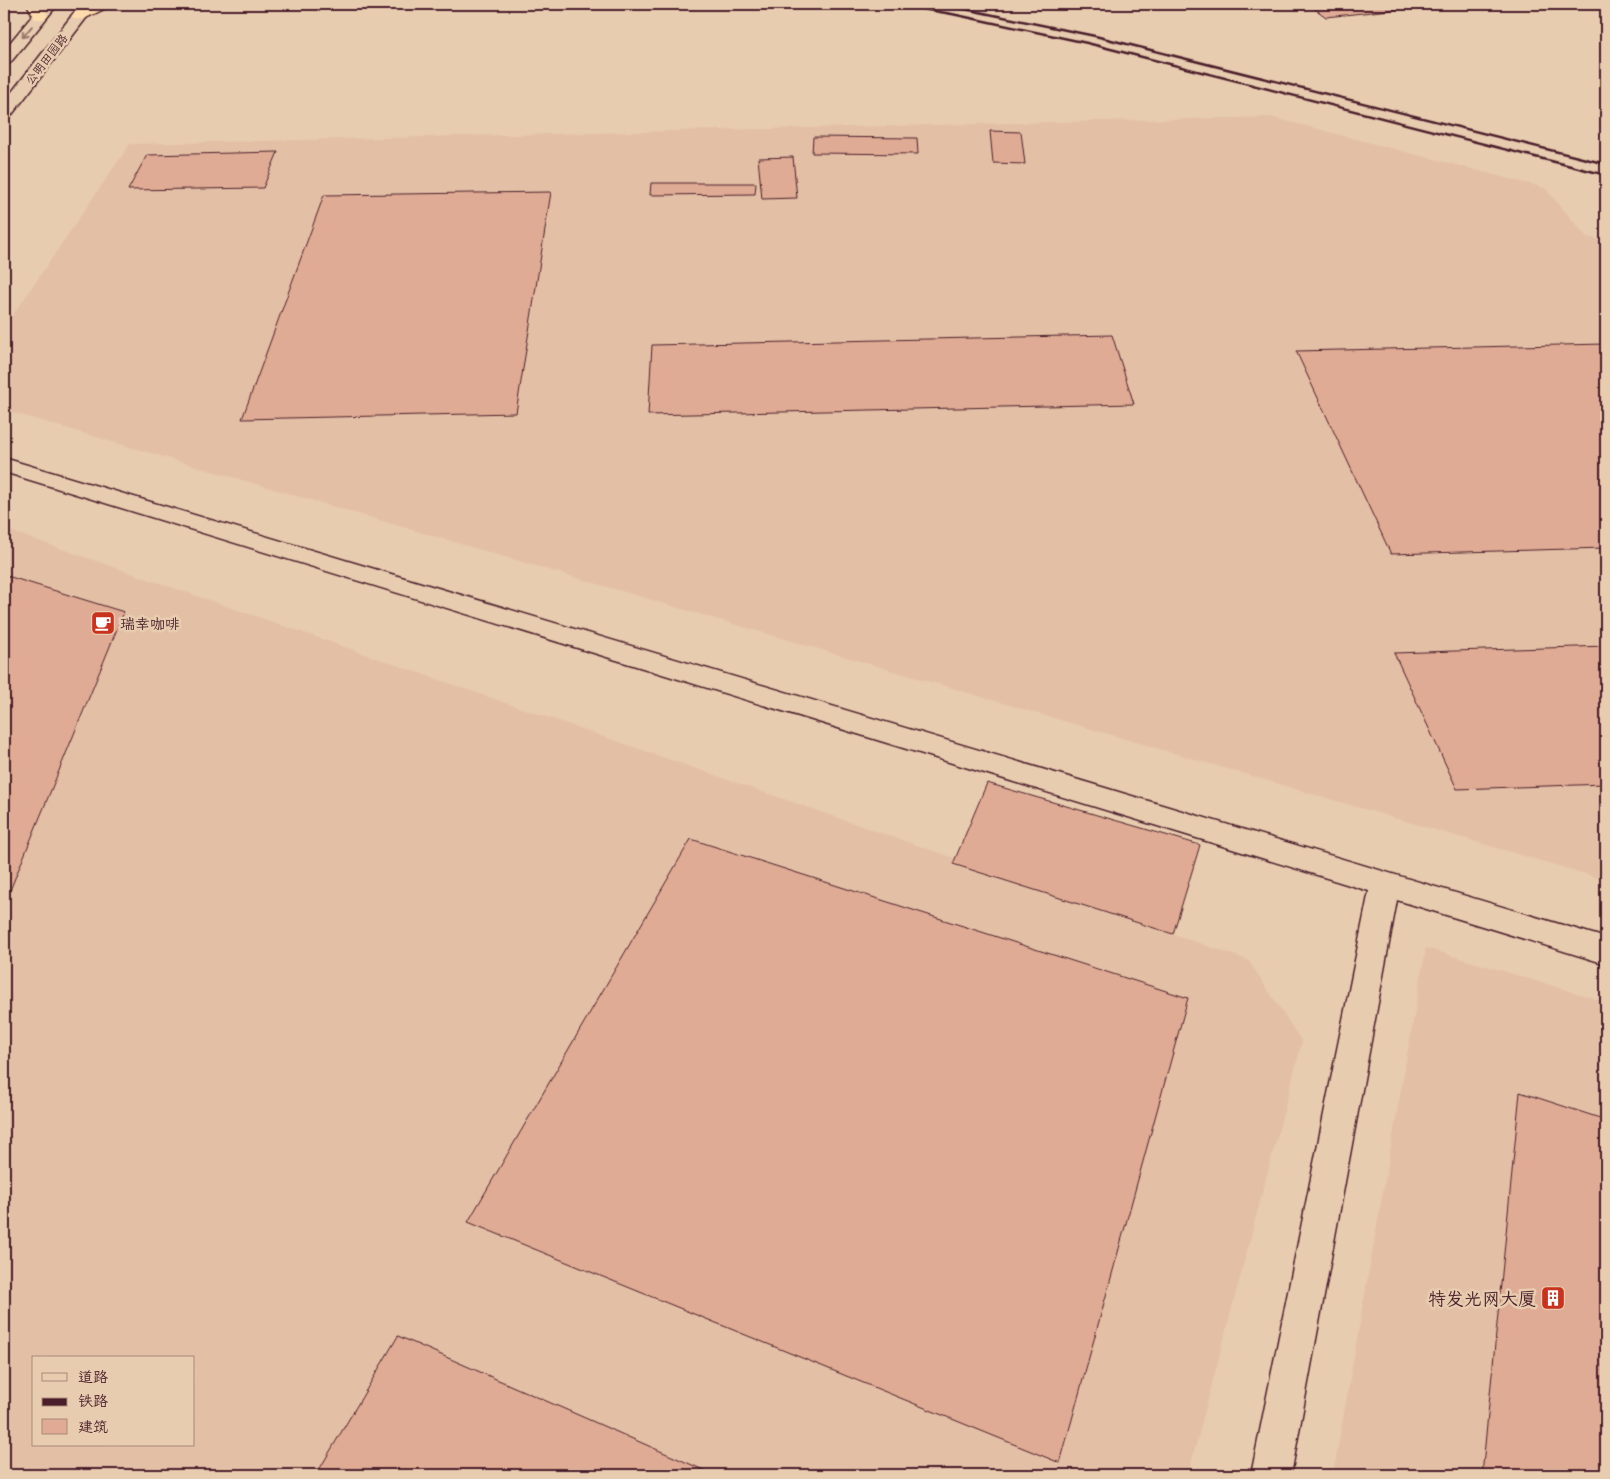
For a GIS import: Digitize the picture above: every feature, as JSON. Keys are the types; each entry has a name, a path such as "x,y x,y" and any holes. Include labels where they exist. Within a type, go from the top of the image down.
{"highway":[{"path":"84,10 103,4"}],"street":[{"path":"4,60 42,8"},
{"name":"公明田园路","path":"4,113 84,10"},
{"path":"4,465 1606,952"},
{"path":"1271,1475 1385,884"}],"shaded area":[{"path":"1271,117 1545,188 1587,237 1606,241 1606,880 4,410 4,328 130,144"},
{"path":"4,529 1248,960 1302,1042 1188,1475 4,1475"},
{"path":"1426,948 1606,1002 1606,1475 1333,1475"}],"building":[{"path":"1328,4 1445,4 1326,17 1311,6"},
{"path":"990,131 1021,132 1025,164 993,163"},
{"path":"813,137 917,138 918,154 812,153"},
{"path":"278,152 263,188 128,190 147,155"},
{"path":"793,157 797,198 762,199 758,158"},
{"path":"651,183 756,183 755,194 650,195"},
{"path":"551,192 516,413 242,419 324,195"},
{"path":"1112,335 1134,404 648,415 652,345"},
{"path":"1606,344 1606,548 1391,554 1296,351"},
{"path":"4,575 124,612 4,905"},
{"path":"1606,646 1606,784 1457,789 1394,653"},
{"path":"987,783 1200,845 1173,934 953,864"},
{"path":"691,839 1188,998 1060,1463 468,1222"},
{"name":"特发光网大厦","path":"1520,1092 1606,1120 1606,1475 1482,1475"},
{"path":"398,1336 715,1475 316,1475"}],"railway":[{"path":"892,4 952,14 1087,43 1606,175"},
{"path":"940,4 1095,36 1606,164"}],"place":[{"name":"瑞幸咖啡","path":"103,623"},
{"name":"特发光网大厦","path":"1553,1298"}]}
